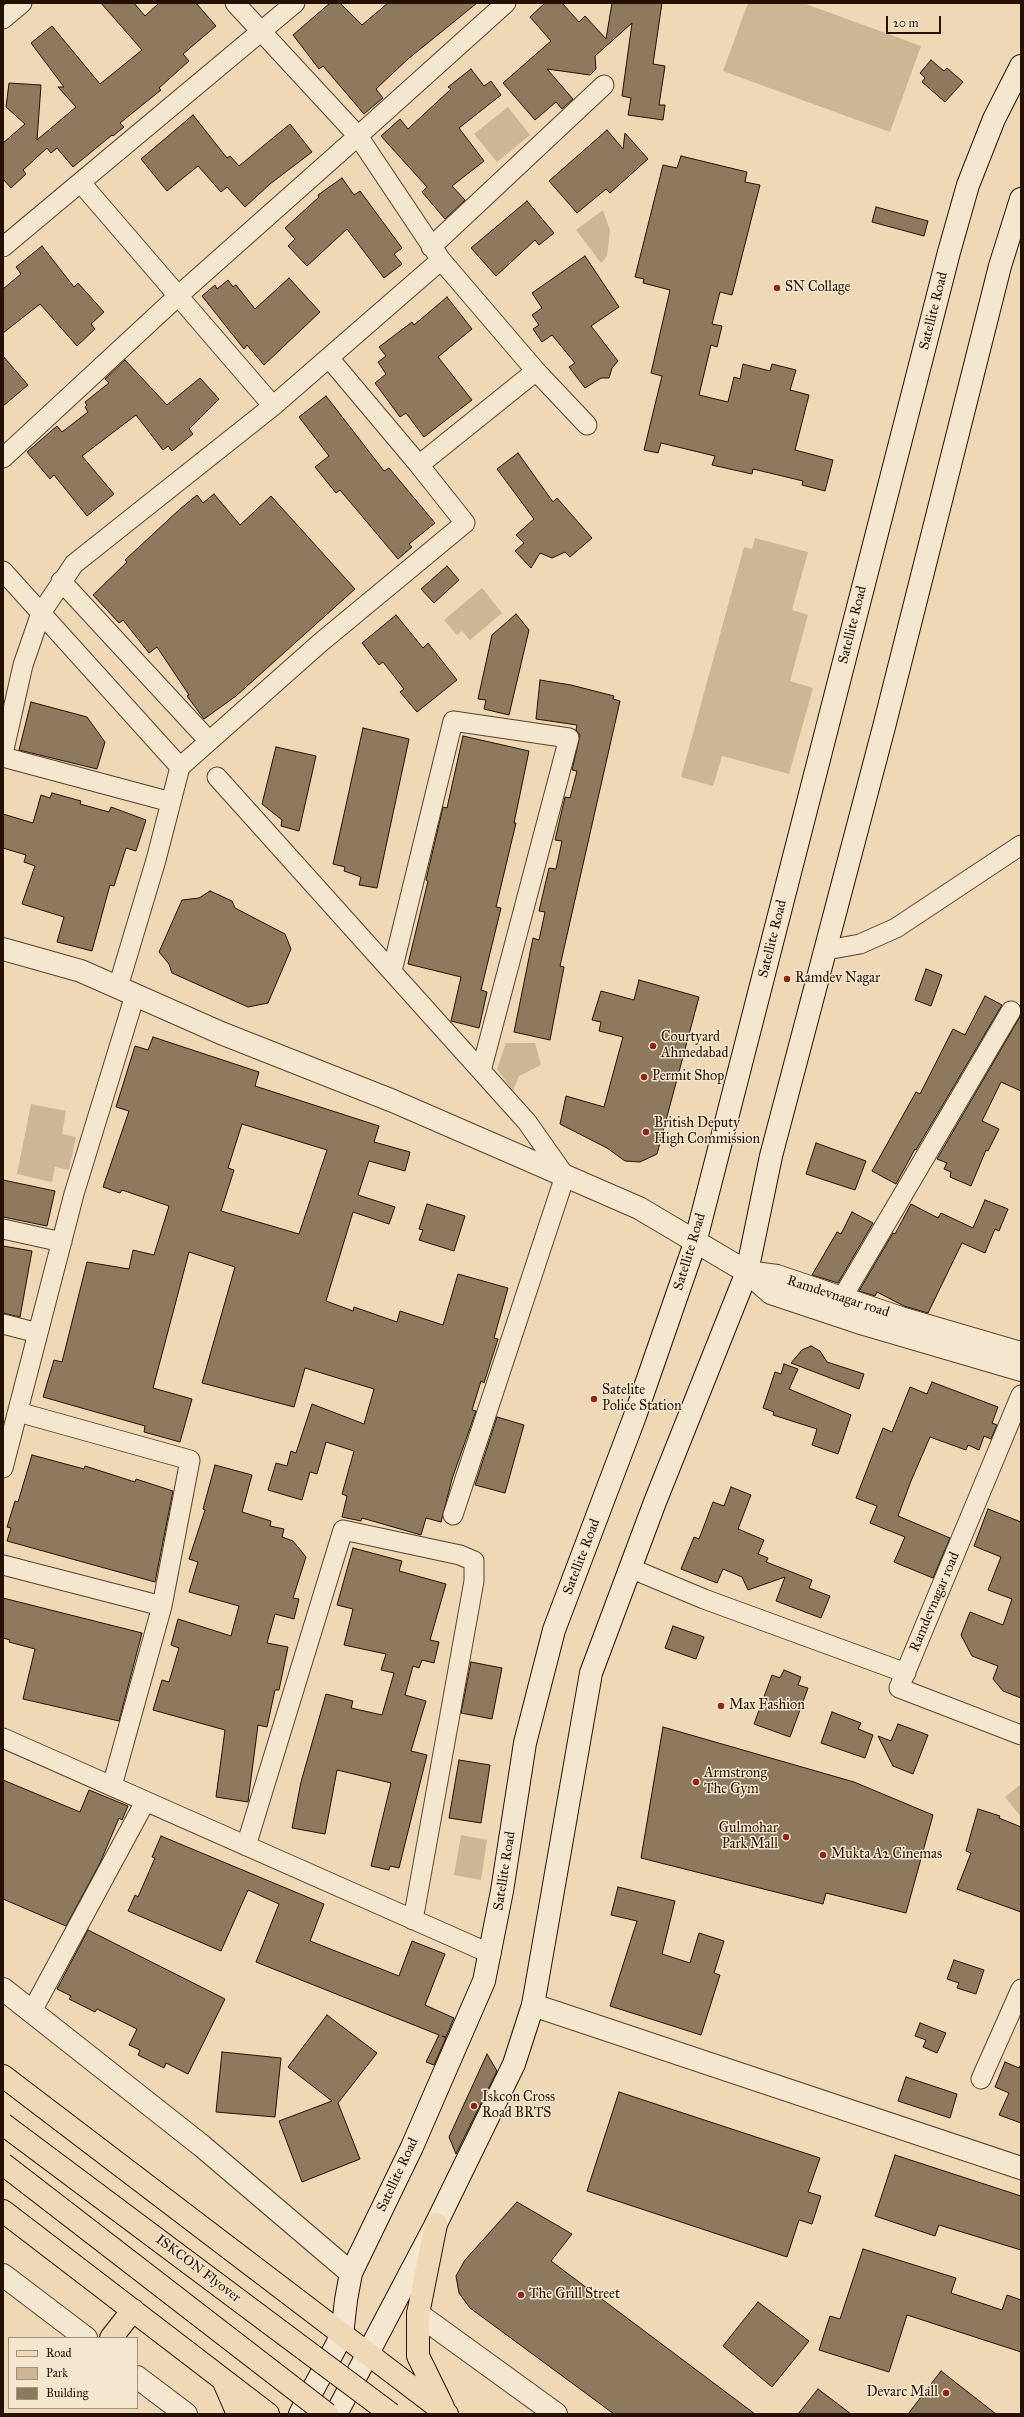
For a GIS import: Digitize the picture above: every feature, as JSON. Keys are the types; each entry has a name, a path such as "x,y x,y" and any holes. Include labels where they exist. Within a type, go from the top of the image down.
{"main road":[{"name":"Satellite Road","path":"300,2414 342,2335 346,2300 352,2272 450,2062 477,1999 491,1954 525,1743 554,1630 635,1416 695,1243 949,252 968,185 991,126 1021,66"},
{"path":"336,2414 367,2352 436,2224 514,2064 533,2006 591,1673 630,1568 747,1272 771,1156 827,950 998,273 1021,199"},
{"name":"Ramdevnagar road","path":"3,949 81,971 220,1033 393,1101 639,1208 695,1243 747,1272 771,1293 864,1324 1021,1370"},
{"name":"Ramdevnagar road","path":"747,1272 777,1276 1021,1354"},
{"path":"3,1989 202,2146 352,2272"},
{"path":"533,2006 1021,2168"},
{"path":"3,2076 342,2335 367,2352 446,2414"},
{"name":"ISKCON Flyover","path":"3,2124 391,2414"},
{"path":"3,2164 327,2414"},
{"path":"3,2211 268,2414"},
{"path":"436,2224 418,2314 418,2356 446,2414"},
{"path":"3,2275 85,2337"},
{"path":"112,2337 133,2310"},
{"path":"418,2314 556,2414"},
{"path":"138,2378 186,2414"},
{"path":"223,2380 238,2414"}],"street":[{"path":"3,19 22,3"},
{"path":"236,3 358,136 436,254 536,371 587,425"},
{"path":"3,247 295,3"},
{"path":"3,458 179,295 506,3"},
{"path":"171,802 3,756 23,665 41,613 61,581 74,564 273,406 329,358 436,254 604,85"},
{"path":"81,183 273,406"},
{"path":"3,1468 126,991 180,767 320,643 465,523 419,465 329,358"},
{"path":"419,465 536,371"},
{"path":"3,572 180,767"},
{"path":"61,581 210,741"},
{"path":"392,971 453,721 569,738 481,1071"},
{"path":"217,777 527,1122 566,1176 453,1515"},
{"path":"827,950 860,944 896,928 1021,845"},
{"path":"842,1298 1011,1011"},
{"path":"3,1228 62,1242"},
{"path":"3,1324 38,1334"},
{"name":"Ramdevnagar road","path":"1021,1395 899,1688 1021,1735"},
{"path":"18,1412 190,1460 162,1606 112,1786"},
{"path":"246,1846 343,1530 460,1555 474,1561 474,1581 412,1920"},
{"path":"3,1565 162,1606"},
{"path":"630,1568 704,1599 906,1673"},
{"path":"3,1738 491,1954"},
{"path":"32,2011 145,1802"},
{"path":"981,2079 1021,1989"}],"green space":[{"path":"748,3 803,3 921,46 890,132 723,71"},
{"path":"508,107 530,135 497,162 474,134"},
{"path":"603,210 610,230 607,256 601,263 576,230"},
{"path":"755,538 808,552 792,610 808,615 790,681 813,688 789,774 722,756 713,786 681,777 744,547 752,549"},
{"path":"482,588 502,613 470,640 462,631 457,635 444,620"},
{"path":"506,1043 535,1043 541,1065 519,1076 513,1091 497,1069"},
{"path":"31,1104 66,1111 62,1134 76,1137 69,1170 55,1167 52,1182 17,1174"},
{"path":"1021,1784 1021,1817 1005,1797"},
{"path":"461,1835 487,1840 481,1880 454,1875"}],"building":[{"path":"101,3 134,3 145,16 159,3 196,3 216,26 183,54 189,61 159,88 161,90 120,123 124,127 113,136 112,135 73,167 57,148 51,153 47,148 23,170 26,174 11,188 3,179 3,143 25,124 6,107 9,83 41,85 37,140 76,107 58,87 64,87 31,43 52,26 100,84 142,50"},
{"path":"330,3 340,3 362,25 388,3 477,3 408,59 376,89 383,98 364,114 323,66 319,69 293,35"},
{"path":"545,3 562,3 579,22 585,16 606,39 612,3 662,3 653,64 665,66 659,105 665,105 663,120 628,115 631,98 622,96 632,23 595,56 596,69 590,75 547,69 573,99 562,109 556,102 535,120 503,83 551,41 530,17"},
{"path":"931,60 944,71 947,68 963,82 945,102 922,82 925,78 920,73"},
{"path":"471,69 484,86 491,81 501,95 459,128 484,161 452,186 465,200 445,219 422,192 427,187 381,136 400,119 408,129 451,89 448,87"},
{"path":"193,115 227,158 230,156 239,166 290,124 312,152 270,184 245,207 227,187 221,192 198,166 167,191 141,159"},
{"path":"607,130 623,149 625,133 648,159 610,193 606,189 577,213 549,181"},
{"path":"681,156 747,172 745,182 760,185 732,295 720,292 712,324 722,326 717,347 711,345 699,395 728,402 734,377 740,379 743,364 770,371 772,364 796,370 790,390 809,395 795,450 833,460 825,491 802,485 803,481 753,469 752,474 712,465 715,456 661,443 658,453 644,450 662,376 651,373 670,290 643,283 644,279 635,277 663,165 677,168"},
{"path":"342,178 354,195 360,191 402,248 394,254 402,264 384,278 347,229 307,266 288,246 295,239 285,228 319,197 318,195"},
{"path":"527,201 554,233 539,245 535,240 496,276 471,248"},
{"path":"876,207 928,221 924,236 872,222"},
{"path":"42,246 74,287 78,283 104,312 91,324 95,329 77,346 40,304 3,333 3,289 21,274 16,267"},
{"path":"585,256 619,307 591,326 618,361 612,368 609,378 601,378 585,388 569,367 575,363 552,335 542,342 533,329 539,325 532,315 542,308 532,293"},
{"path":"289,278 320,312 264,365 247,345 244,349 202,296 215,285 217,289 228,280 233,287 236,285 255,309"},
{"path":"447,297 472,329 438,357 472,400 424,437 406,413 400,417 375,383 386,374 378,362 386,356 379,347 412,322 414,325"},
{"path":"3,356 28,385 3,406"},
{"path":"125,360 167,405 200,378 219,399 189,429 193,434 172,451 168,446 163,450 136,415 82,456 114,494 87,516 54,475 50,479 27,452 57,426 62,432 88,412 85,407 87,405 85,402 109,383 105,379"},
{"path":"326,396 384,471 389,468 435,523 409,544 412,547 398,559 340,490 336,493 315,467 329,456 299,417"},
{"path":"518,453 553,502 557,498 592,538 570,557 565,552 552,558 540,553 531,568 515,551 524,543 516,535 534,519 497,469"},
{"path":"214,494 240,525 271,496 355,589 236,696 204,719 187,696 189,695 157,647 149,653 123,620 119,623 93,595 127,562 125,560 180,509 197,495 203,503"},
{"path":"447,566 459,580 434,603 421,589"},
{"path":"516,614 529,630 509,715 484,709 486,700 478,699 492,635"},
{"path":"396,615 423,648 428,643 457,680 417,712 400,692 404,689 383,662 379,665 362,643"},
{"path":"540,680 571,685 614,696 613,699 620,701 560,966 564,967 550,1040 514,1032 533,938 539,940 545,912 539,911 549,868 556,869 562,841 555,840 565,797 570,798 577,771 572,770 580,735 576,730 577,725 536,719"},
{"path":"31,702 87,717 105,742 97,769 19,750"},
{"path":"363,728 409,739 377,888 359,885 361,877 344,871 345,867 333,864"},
{"path":"463,736 529,751 514,823 516,823 496,907 501,908 481,990 487,992 479,1028 451,1021 461,977 408,964 428,881 426,880 443,807 447,808"},
{"path":"276,747 316,756 299,831 281,826 282,820 262,804"},
{"path":"52,793 81,801 80,804 109,812 111,807 146,820 136,851 126,848 114,886 110,885 92,951 57,942 64,917 22,904 35,866 24,862 26,855 3,848 3,814 33,823 41,795 50,798"},
{"path":"210,891 232,901 235,908 285,934 291,949 268,1003 248,1007 172,973 169,964 159,952 182,900 199,898"},
{"path":"926,969 942,975 931,1006 915,1000"},
{"name":"Courtyard Ahmedabad","path":"639,980 699,997 657,1154 640,1162 625,1161 607,1148 560,1124 566,1096 604,1107 623,1037 599,1031 601,1022 592,1020 601,991 634,1000"},
{"path":"985,996 1002,1005 916,1150 915,1149 896,1184 872,1171 916,1092 920,1094 953,1029 965,1035"},
{"path":"1021,1015 1021,1091 1001,1082 982,1121 999,1129 988,1151 986,1150 971,1186 950,1177 951,1172 944,1169 947,1163 937,1159"},
{"path":"153,1037 259,1072 255,1086 379,1126 374,1142 410,1152 405,1171 369,1161 358,1195 395,1207 389,1224 353,1212 326,1301 353,1311 354,1307 397,1322 400,1311 443,1325 458,1274 508,1288 494,1338 498,1339 484,1383 481,1381 472,1410 476,1411 452,1479 441,1522 426,1518 421,1535 362,1518 361,1521 342,1517 347,1496 342,1494 354,1451 326,1442 317,1474 310,1472 302,1500 268,1490 276,1463 287,1466 291,1451 296,1453 312,1404 364,1424 374,1389 305,1368 294,1407 202,1383 235,1267 189,1252 153,1388 192,1399 180,1442 144,1432 145,1426 43,1397 54,1360 62,1362 87,1262 129,1269 133,1250 154,1255 169,1206 122,1190 120,1193 103,1187 129,1111 116,1107 135,1046 148,1050","holes":["242,1124 327,1150 299,1234 221,1211 234,1170 228,1168"]},
{"path":"816,1143 866,1161 855,1190 806,1174"},
{"path":"3,1180 55,1191 47,1226 3,1217"},
{"path":"985,1200 1008,1209 999,1231 995,1229 985,1253 962,1243 928,1313 904,1306 877,1292 875,1296 859,1291 893,1233 895,1234 911,1204 938,1218 941,1213 973,1228"},
{"path":"427,1204 465,1216 454,1251 419,1240 423,1230 419,1229"},
{"path":"852,1212 873,1223 838,1283 812,1275 837,1232 841,1234"},
{"path":"3,1246 32,1251 20,1317 3,1313"},
{"path":"811,1346 820,1351 827,1362 864,1374 859,1389 791,1363 802,1350"},
{"path":"784,1364 798,1369 789,1389 851,1415 838,1454 812,1445 817,1429 773,1415 774,1412 763,1408 775,1372 781,1374"},
{"path":"932,1382 998,1407 992,1423 997,1425 991,1439 984,1436 979,1450 968,1445 966,1450 930,1437 911,1481 898,1516 950,1538 933,1578 894,1562 905,1537 870,1523 877,1506 856,1498 883,1428 892,1432 910,1387 927,1394"},
{"path":"497,1417 524,1425 505,1493 475,1485"},
{"path":"32,1455 84,1469 85,1466 135,1482 136,1479 173,1491 155,1582 7,1541 11,1528 7,1527 15,1501 18,1502"},
{"path":"215,1465 252,1475 242,1512 271,1521 270,1526 284,1529 282,1537 293,1541 306,1557 293,1598 299,1599 294,1619 275,1614 267,1643 288,1647 279,1690 275,1690 267,1727 258,1725 248,1802 216,1797 225,1730 153,1710 162,1680 169,1682 179,1648 171,1645 178,1619 231,1636 239,1606 189,1592 198,1562 189,1559 205,1510 203,1509"},
{"path":"731,1487 751,1495 738,1529 764,1540 758,1554 768,1558 766,1562 812,1580 809,1588 830,1596 821,1618 776,1601 785,1577 748,1590 742,1577 723,1569 717,1583 681,1569 694,1537 699,1539 713,1502 724,1506"},
{"path":"988,1509 1021,1522 1021,1698 1003,1691 993,1679 998,1666 972,1656 961,1635 970,1612 1003,1625 1012,1599 988,1590 1001,1557 974,1546"},
{"path":"353,1548 402,1561 399,1571 446,1584 430,1640 439,1642 434,1663 422,1660 419,1668 413,1666 405,1695 426,1701 411,1751 427,1755 399,1868 390,1866 389,1870 371,1866 391,1783 337,1770 325,1834 292,1828 301,1782 326,1694 353,1701 351,1708 382,1715 394,1673 381,1670 386,1654 344,1645 353,1609 337,1605"},
{"path":"3,1598 142,1633 119,1721 23,1699 35,1649 9,1642 10,1640 3,1638"},
{"path":"673,1626 704,1637 696,1659 665,1648"},
{"path":"471,1662 502,1668 492,1719 461,1713"},
{"path":"784,1670 801,1677 798,1685 808,1688 790,1737 754,1724 772,1675 780,1678"},
{"path":"832,1712 861,1723 858,1729 873,1735 865,1758 821,1743"},
{"path":"898,1724 928,1735 913,1774 893,1766 878,1736 891,1741"},
{"name":"Gulmohar Park Mall","path":"663,1727 854,1782 933,1815 906,1913 826,1893 823,1904 641,1858"},
{"path":"459,1760 490,1765 481,1823 449,1818"},
{"path":"3,1780 80,1812 89,1790 128,1806 122,1820 119,1818 100,1863 66,1926 3,1899"},
{"path":"978,1809 1000,1816 999,1818 1021,1827 1021,1912 957,1889 971,1853 966,1851"},
{"path":"161,1836 324,1904 310,1941 399,1976 412,1941 445,1954 425,2005 454,2018 446,2037 442,2036 446,2038 434,2065 426,2062 439,2035 256,1962 279,1904 248,1890 221,1951 128,1911 135,1895 138,1897 155,1858 152,1857"},
{"path":"618,1887 675,1901 662,1954 690,1963 699,1933 724,1941 714,1973 720,1975 701,2035 610,2006 637,1921 611,1915"},
{"path":"88,1930 225,1999 188,2074 166,2063 164,2068 138,2055 140,2050 129,2045 137,2029 97,2009 95,2012 69,1999 71,1996 57,1989"},
{"path":"954,1960 984,1970 976,1994 957,1988 959,1983 947,1979"},
{"path":"327,2015 377,2053 338,2103 360,2159 302,2182 279,2121 332,2101 288,2067"},
{"path":"920,2023 946,2033 937,2053 923,2047 926,2040 915,2036"},
{"path":"222,2052 281,2058 275,2117 216,2112"},
{"name":"Iskcon Cross Road BRTS","path":"487,2054 497,2071 456,2154 449,2137"},
{"path":"1005,2062 1019,2068 1021,2064 1021,2123 999,2115 1009,2093 995,2087"},
{"path":"906,2077 957,2094 950,2118 898,2101"},
{"path":"619,2092 820,2158 808,2192 821,2196 812,2224 799,2220 787,2257 587,2191"},
{"path":"895,2155 1021,2196 1021,2250 939,2225 935,2236 875,2216"},
{"path":"517,2202 572,2234 551,2261 755,2414 614,2414 470,2308 459,2293 456,2276 465,2260"},
{"path":"863,2249 956,2278 951,2293 1002,2310 1007,2295 1021,2300 1021,2352 907,2315 889,2372 819,2350 830,2316 840,2319"},
{"path":"758,2302 809,2341 772,2387 723,2346"},
{"name":"Devarc Mall","path":"941,2371 996,2414 908,2414"},
{"name":"Devarc Mall","path":"818,2389 851,2414 798,2414"}],"place":[{"name":"SN Collage","path":"777,288"},
{"name":"Ramdev Nagar","path":"787,979"},
{"name":"Courtyard Ahmedabad","path":"653,1046"},
{"name":"Permit Shop","path":"644,1077"},
{"name":"British Deputy High Commission","path":"646,1132"},
{"name":"Satelite Police Station","path":"594,1399"},
{"name":"Max Fashion","path":"721,1706"},
{"name":"Armstrong The Gym","path":"696,1782"},
{"name":"Gulmohar Park Mall","path":"786,1837"},
{"name":"Mukta A2 Cinemas","path":"823,1855"},
{"name":"Iskcon Cross Road BRTS","path":"474,2106"},
{"name":"The Grill Street","path":"521,2295"},
{"name":"Devarc Mall","path":"946,2393"}]}
